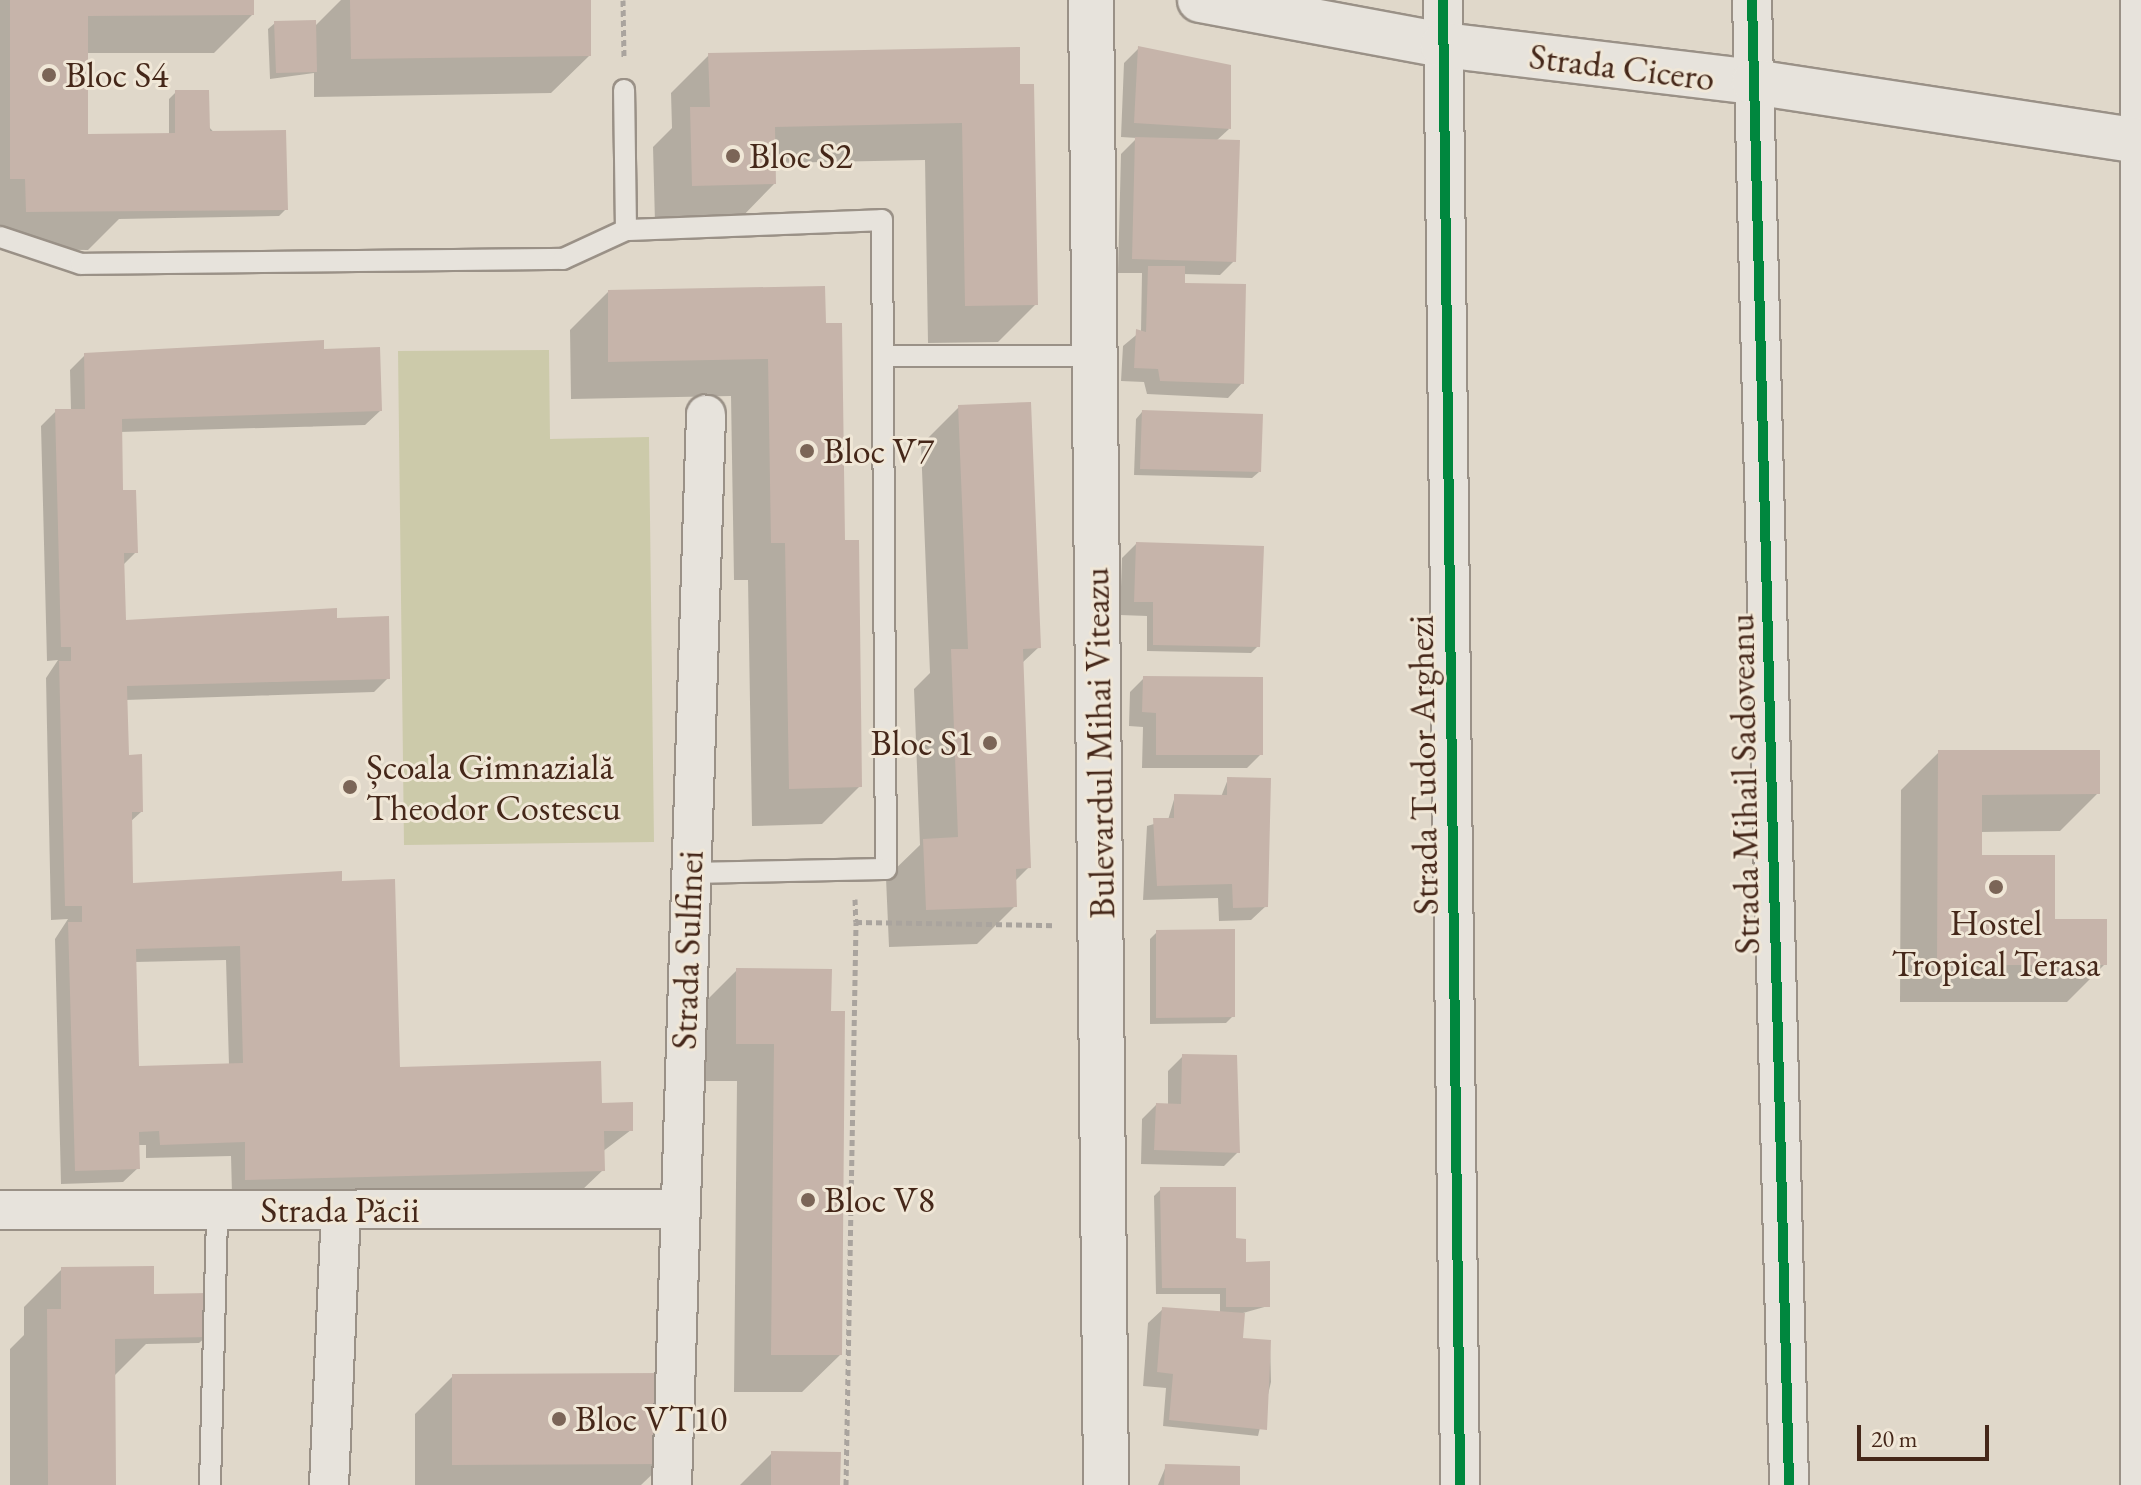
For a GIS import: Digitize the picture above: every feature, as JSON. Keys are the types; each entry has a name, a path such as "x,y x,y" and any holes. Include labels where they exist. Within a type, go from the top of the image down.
{"main road":[{"name":"Bulevardul Mihai Viteazu","path":"1091,0 1106,1485"},
{"name":"Strada Cicero","path":"1200,0 1443,45 1754,82 2138,141"}],"street":[{"name":"Strada Tudor Arghezi","path":"1443,0 1460,1485"},
{"name":"Strada Mihail Sadoveanu","path":"1752,0 1789,1485"},
{"path":"2140,0 2140,1485"},
{"name":"Strada Sulfinei","path":"672,1485 689,873 706,415"},
{"name":"Strada Păcii","path":"0,1210 680,1209"},
{"path":"329,1485 341,1210"}],"lane":[{"path":"624,90 626,230"},
{"path":"0,237 81,264 563,259 626,230 882,220 886,869 689,873"},
{"path":"883,356 1095,356"},
{"path":"210,1485 217,1210"}],"path":[{"path":"623,0 624,90"},
{"path":"846,1485 856,922 852,870"},
{"path":"856,922 1100,926"}],"shaded area":[{"path":"549,350 550,439 649,437 654,842 404,845 398,351"}],"building":[{"name":"Bloc S4","path":"10,0 254,0 254,15 88,16 88,134 175,133 175,90 209,90 210,131 286,130 288,210 26,212 25,179 10,179"},
{"path":"350,0 591,0 591,56 351,59"},
{"path":"316,20 317,72 276,73 274,21"},
{"path":"1138,46 1231,65 1231,129 1134,123"},
{"name":"Bloc S2","path":"1020,47 1020,84 1034,84 1038,305 965,306 962,123 775,127 776,184 692,186 690,107 710,107 708,53"},
{"path":"1135,137 1240,140 1236,262 1132,259"},
{"path":"1148,266 1185,266 1185,283 1246,284 1244,384 1160,381 1158,369 1134,368 1136,329 1146,332"},
{"name":"Bloc V7","path":"825,286 826,323 842,323 845,540 859,540 862,787 789,789 785,543 771,543 768,359 608,362 608,290"},
{"path":"324,340 324,349 380,347 382,411 122,419 123,490 136,490 138,553 124,553 126,620 337,608 337,618 389,616 390,679 127,686 129,755 142,754 143,812 132,812 133,883 342,871 342,881 395,879 400,1067 601,1061 602,1103 633,1102 633,1131 604,1131 605,1171 245,1180 245,1142 160,1145 159,1131 139,1132 140,1169 75,1171 68,922 82,922 82,906 65,906 59,661 71,661 71,647 61,647 55,409 85,409 84,353","holes":["240,946 243,1063 139,1066 136,949"]},
{"name":"Bloc S1","path":"1031,402 1041,648 1023,649 1031,868 1016,869 1017,907 926,910 923,839 958,837 951,649 968,649 958,405"},
{"path":"1142,410 1263,414 1261,472 1140,469"},
{"path":"1136,542 1264,546 1260,647 1153,645 1153,602 1134,602"},
{"path":"1143,676 1263,677 1263,755 1156,755 1156,713 1142,712"},
{"name":"Hostel Tropical Terasa","path":"1938,750 2100,750 2100,794 1982,795 1982,855 2055,855 2055,919 2107,919 2107,965 1937,965"},
{"path":"1227,777 1271,778 1268,907 1233,908 1232,884 1157,886 1153,818 1174,818 1174,794 1227,795"},
{"path":"1235,929 1235,1017 1156,1018 1156,930"},
{"name":"Bloc V8","path":"736,968 832,969 831,1011 845,1011 842,1355 771,1355 774,1044 736,1044"},
{"path":"1182,1054 1237,1055 1240,1153 1154,1150 1156,1103 1181,1104"},
{"path":"1160,1187 1236,1187 1236,1238 1246,1239 1246,1262 1270,1261 1270,1307 1226,1307 1226,1288 1162,1288"},
{"path":"154,1266 154,1294 208,1293 208,1337 115,1339 116,1485 48,1485 47,1309 61,1309 61,1267"},
{"path":"1162,1307 1245,1313 1243,1338 1271,1340 1267,1430 1169,1420 1173,1374 1157,1372"},
{"name":"Bloc VT10","path":"665,1373 666,1464 452,1465 452,1374"},
{"path":"771,1451 841,1452 840,1485 771,1485"},
{"path":"1165,1464 1240,1466 1240,1485 1164,1485"}],"cycle path":[{"path":"1443,0 1460,1485"},
{"path":"1752,0 1789,1485"}],"place":[{"name":"Bloc S4","path":"49,75"},
{"name":"Bloc S2","path":"733,156"},
{"name":"Bloc V7","path":"807,451"},
{"name":"Bloc S1","path":"990,743"},
{"name":"Școala Gimnazială Theodor Costescu","path":"350,787"},
{"name":"Hostel Tropical Terasa","path":"1996,887"},
{"name":"Bloc V8","path":"808,1200"},
{"name":"Bloc VT10","path":"559,1419"}]}
